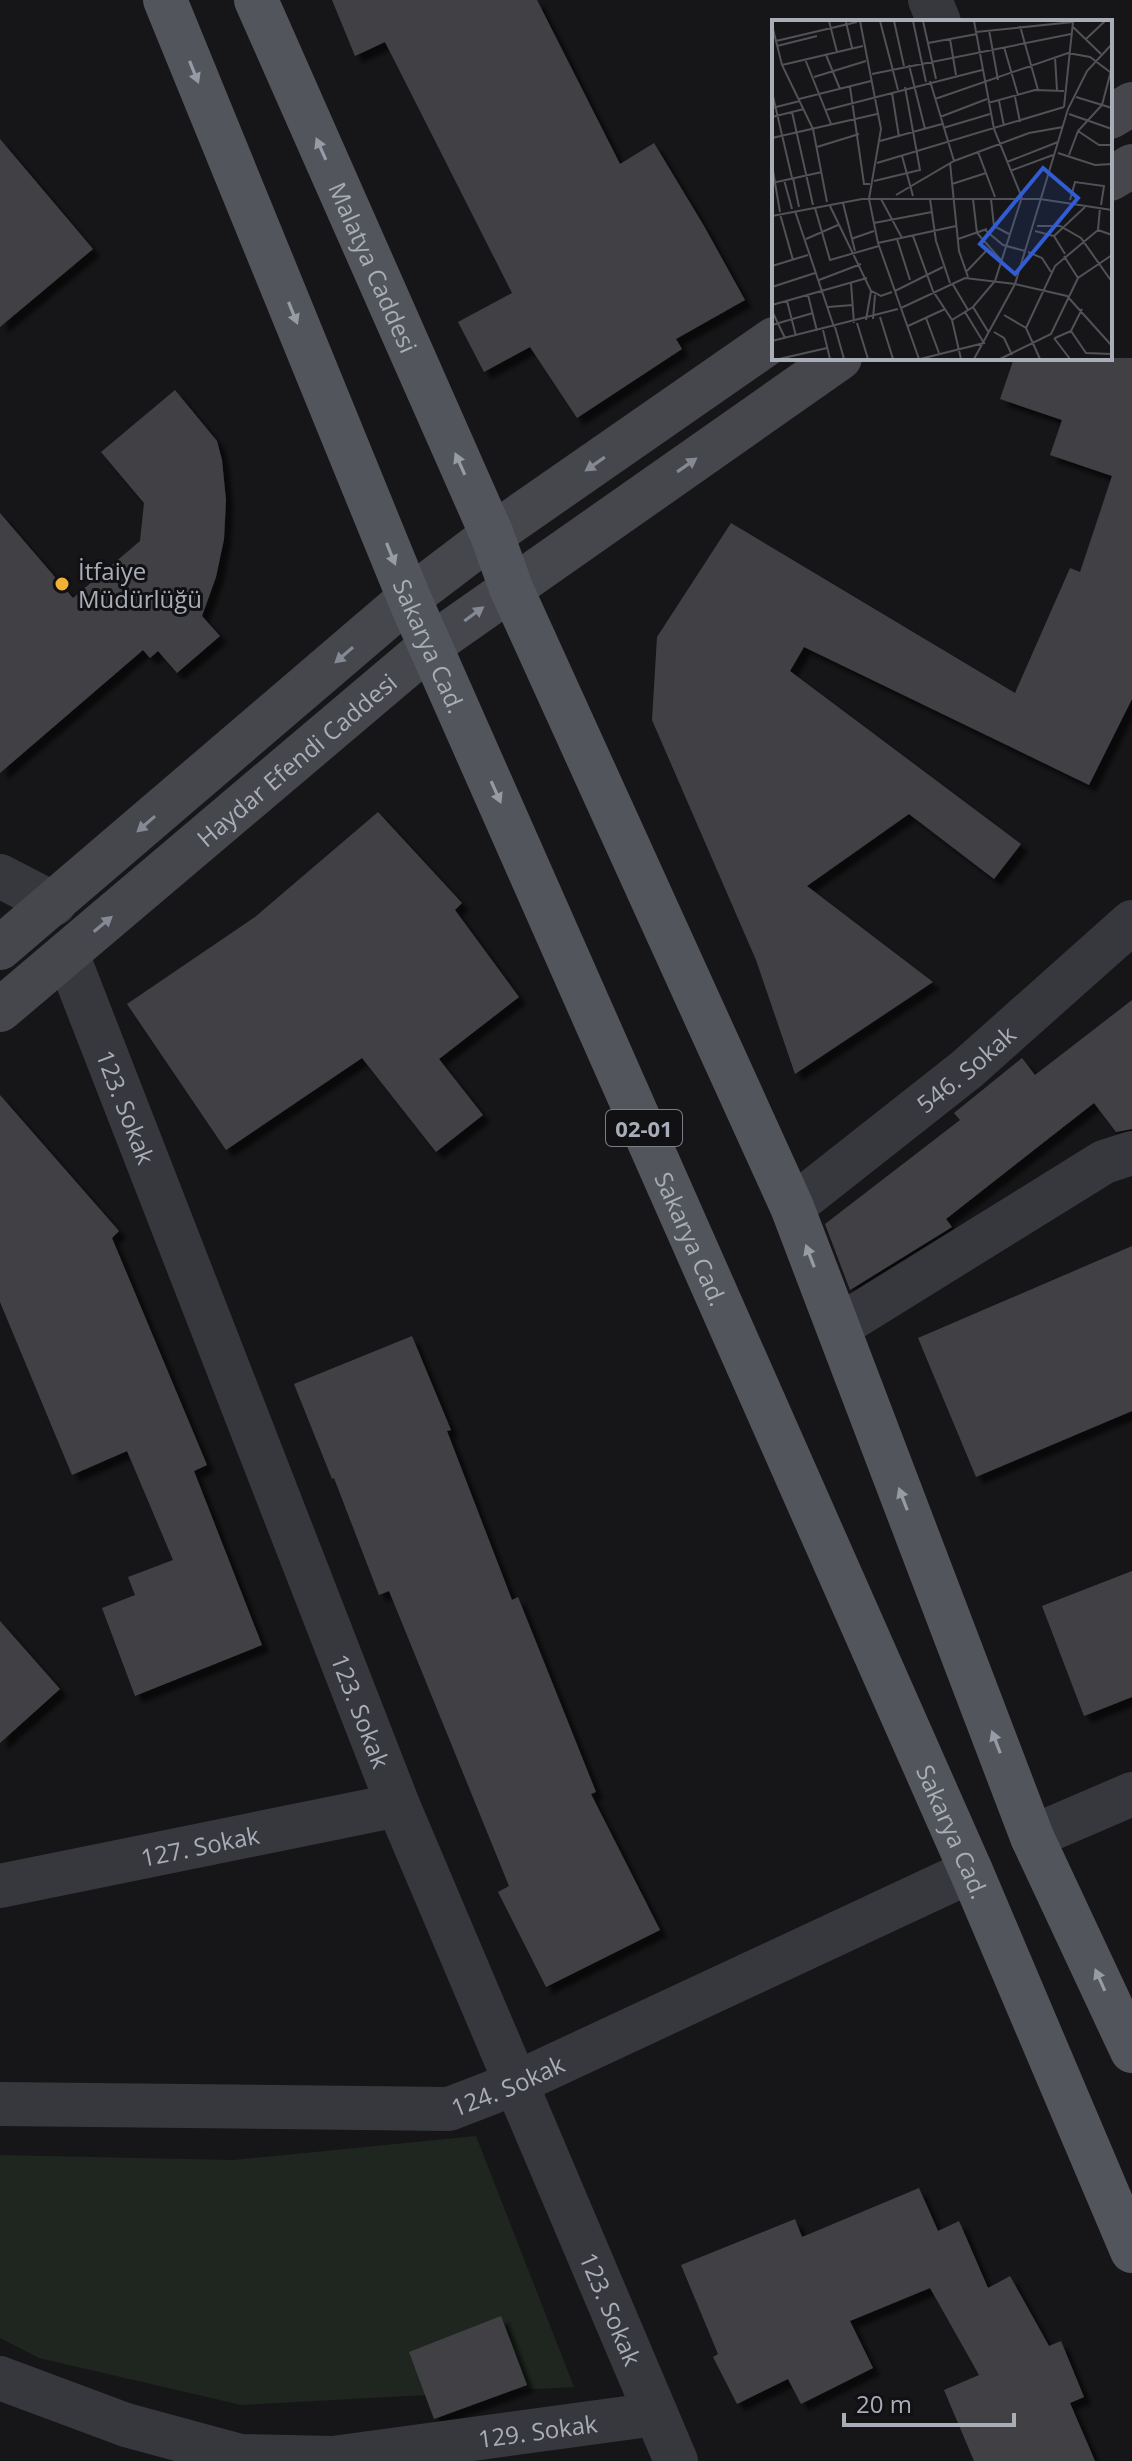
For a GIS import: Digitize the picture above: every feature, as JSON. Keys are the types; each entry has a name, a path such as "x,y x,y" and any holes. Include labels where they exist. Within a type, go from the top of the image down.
{"main road":[{"name":"Sakarya Cad.","path":"165,0 409,598 971,1871 1132,2251"},
{"name":"Malatya Caddesi","path":"256,0 492,535"},
{"path":"1112,116 1132,104"},
{"path":"1112,178 1132,166"},
{"name":"Haydar Efendi Caddesi","path":"0,948 409,598 492,535 772,340"},
{"name":"Haydar Efendi Caddesi","path":"0,1010 431,645 837,360"},
{"path":"492,535 511,588 792,1207 1032,1837 1132,2051"}],"street":[{"path":"930,0 938,20"},
{"path":"0,876 54,904"},
{"name":"546. Sokak","path":"792,1207 967,1069 1132,922"},
{"name":"123. Sokak","path":"67,954 398,1805 676,2461"},
{"path":"838,1327 1104,1162 1132,1153"},
{"path":"1032,1837 1132,1794"},
{"name":"127. Sokak","path":"0,1886 398,1805"},
{"name":"124. Sokak","path":"0,2104 449,2109 514,2084 971,1871"},
{"name":"129. Sokak","path":"0,2378 126,2425 240,2459 333,2458 656,2414"}],"shaded area":[{"path":"476,2136 574,2387 241,2405 39,2358 0,2338 0,2155 233,2160"}],"building":[{"path":"332,0 537,0 620,164 654,143 745,300 676,339 682,349 577,418 530,347 484,372 458,322 512,293 385,42 355,56"},
{"path":"0,139 93,249 0,327"},
{"path":"1132,358 1132,699 1089,785 804,647 790,671 1021,844 994,879 909,814 807,886 933,982 795,1074 756,960 652,720 657,637 731,523 1015,693 1070,568 1080,572 1112,476 1050,455 1062,420 1000,399 1013,360"},
{"path":"175,390 217,441 222,460 226,500 224,539 216,577 202,616 220,636 177,673 158,651 150,658 143,650 0,773 0,513 73,598 140,541 144,503 101,452"},
{"path":"378,812 462,903 455,910 519,997 439,1059 483,1115 436,1152 362,1058 226,1150 127,1004 255,917"},
{"path":"1132,1000 1132,1129 1116,1132 1094,1103 946,1219 952,1227 850,1290 825,1224 960,1120 954,1113 1022,1058 1035,1075"},
{"path":"0,1095 119,1231 112,1238 207,1465 194,1471 262,1645 135,1696 102,1608 135,1595 128,1577 173,1560 127,1451 72,1475 0,1302"},
{"path":"1132,1246 1132,1411 976,1477 918,1338"},
{"path":"412,1336 451,1430 447,1431 512,1600 518,1597 596,1792 591,1794 660,1930 546,1987 498,1892 509,1886 389,1591 379,1595 294,1384"},
{"path":"1132,1571 1132,1697 1084,1716 1042,1606"},
{"path":"0,1621 60,1689 0,1743"},
{"path":"919,2188 938,2231 959,2221 988,2288 1010,2276 1049,2346 1061,2341 1084,2397 1070,2403 1095,2461 974,2461 944,2390 979,2375 930,2288 850,2321 873,2368 801,2404 788,2379 737,2404 713,2357 718,2354 681,2265 795,2219 802,2237"},
{"path":"501,2316 527,2385 434,2419 409,2352"}],"place":[{"name":"İtfaiye Müdürlüğü","path":"62,584"}]}
